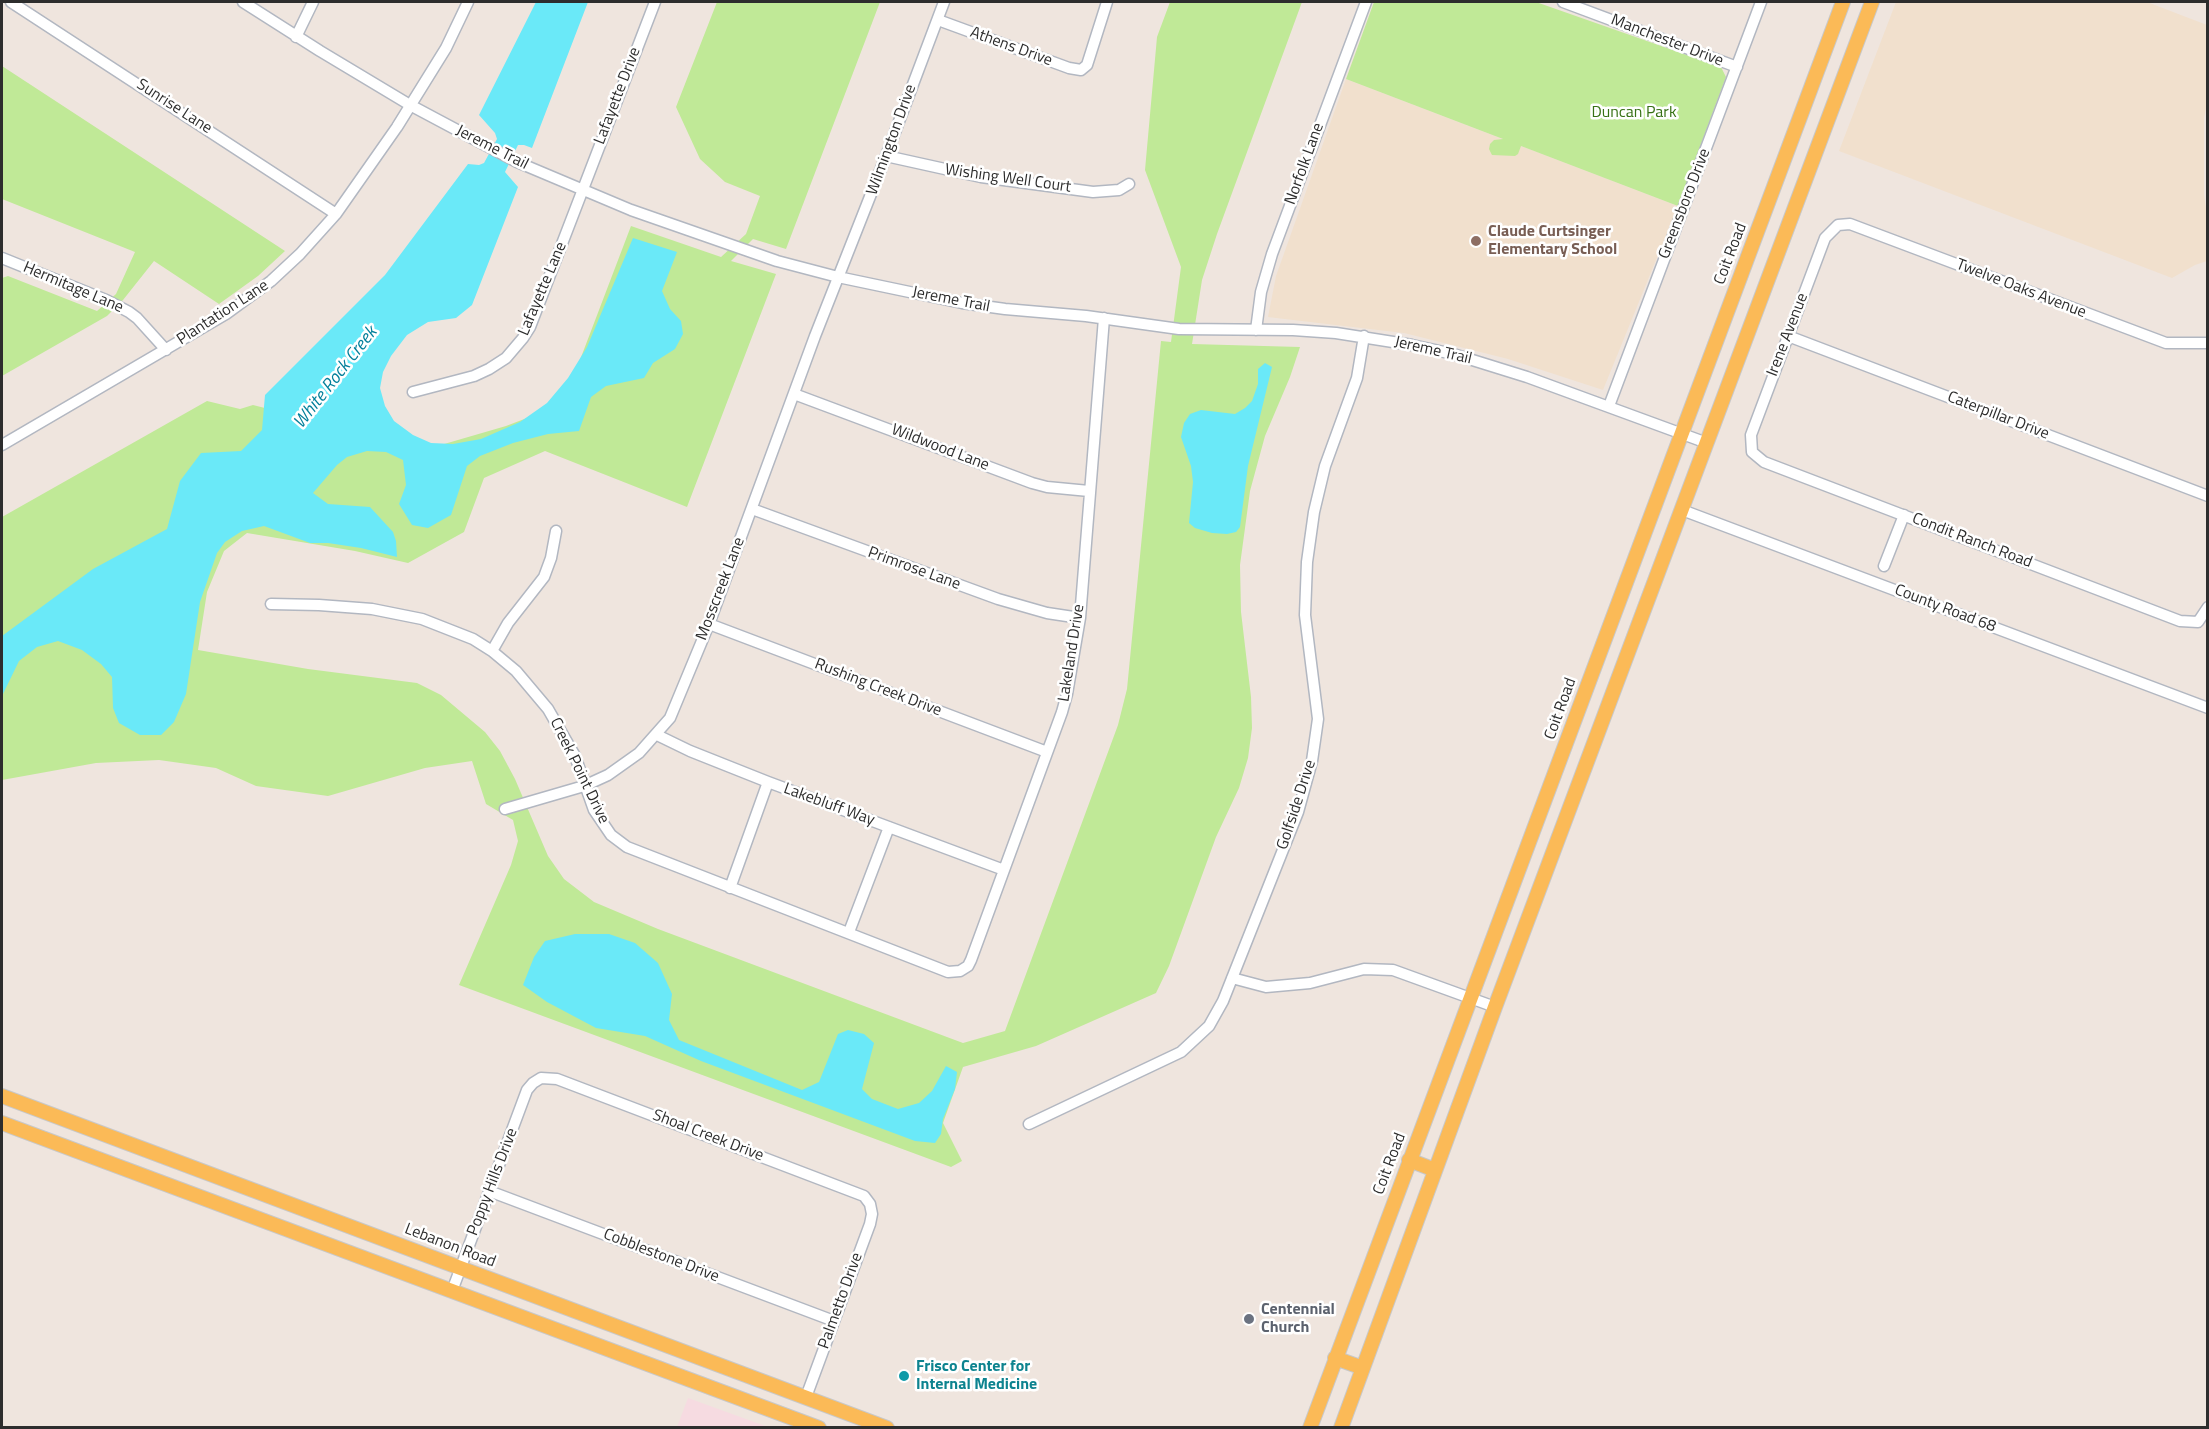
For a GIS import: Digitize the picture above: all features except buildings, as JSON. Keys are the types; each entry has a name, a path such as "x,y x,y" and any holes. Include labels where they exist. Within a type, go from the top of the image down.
{"main road":[{"name":"Coit Road","path":"1310,1428 1843,2"},
{"path":"1341,1428 1495,1006 1872,2"},
{"path":"1797,126 1821,135"},
{"path":"1608,629 1633,638"},
{"name":"Lebanon Road","path":"2,1096 888,1428"},
{"path":"2,1123 819,1428"},
{"path":"1409,1160 1435,1170"},
{"path":"225,1206 234,1183"},
{"path":"1335,1358 1363,1368"},
{"path":"791,1417 806,1397"},
{"path":"805,1422 806,1397"}],"street":[{"name":"Sunrise Lane","path":"11,2 336,214"},
{"name":"Jereme Trail","path":"243,2 410,105 481,144 517,162 631,210 731,246 838,277 962,303 1104,318 1179,329 1316,331 1364,336 1412,345 1471,359 1527,376 1707,443"},
{"path":"296,36 313,2"},
{"name":"Plantation Lane","path":"2,445 226,314 271,282 336,214 397,127 446,48 468,2"},
{"name":"Lafayette Drive","path":"582,190 655,2"},
{"name":"Wilmington Drive","path":"838,277 944,2"},
{"name":"Athens Drive","path":"938,20 1069,68 1084,69 1089,61 1107,2"},
{"name":"Norfolk Lane","path":"1256,330 1261,292 1272,254 1366,2"},
{"name":"Manchester Drive","path":"1563,2 1590,6 1737,67"},
{"name":"Greensboro Drive","path":"1609,406 1761,2"},
{"name":"Wishing Well Court","path":"886,156 981,177 1093,192 1119,190 1129,184"},
{"name":"Lafayette Lane","path":"413,392 474,376 489,369 517,347 530,327 582,190"},
{"name":"Twelve Oaks Avenue","path":"1837,225 1850,224 2166,344 2208,343"},
{"name":"Irene Avenue","path":"1752,450 1751,435 1824,238 1837,225"},
{"name":"Hermitage Lane","path":"2,258 129,312 166,350"},
{"name":"Mosscreek Lane","path":"505,809 584,786 608,775 629,761 657,735 670,718 709,624 838,277"},
{"name":"Lakeland Drive","path":"964,970 971,960 1066,694 1080,618 1104,318"},
{"name":"Golfside Drive","path":"1029,1124 1181,1052 1209,1026 1223,1001 1298,812 1312,761 1318,719 1305,615 1307,562 1314,512 1324,466 1357,378 1364,336"},
{"name":"Caterpillar Drive","path":"1788,336 2208,496"},
{"name":"Wildwood Lane","path":"795,394 1032,483 1047,487 1089,491"},
{"name":"Condit Ranch Road","path":"1752,450 1764,462 2180,621 2198,622 2208,607"},
{"name":"Primrose Lane","path":"752,509 998,599 1047,613 1080,618"},
{"name":"County Road 68","path":"1682,510 2208,708"},
{"path":"1884,566 1904,515"},
{"path":"492,651 508,623 544,577 551,558 556,531"},
{"name":"Creek Point Drive","path":"271,604 372,609 410,616 459,632 492,651 516,671 548,709 575,756 584,786 599,819 611,835 627,847 948,972 955,973 964,970"},
{"name":"Rushing Creek Drive","path":"709,624 1047,752"},
{"name":"Lakebluff Way","path":"657,735 690,751 768,782 1004,870"},
{"path":"730,888 768,782"},
{"path":"849,932 889,827"},
{"path":"1232,978 1266,987 1310,983 1364,969 1393,970 1495,1006"},
{"name":"Poppy Hills Drive","path":"452,1291 527,1090 541,1078"},
{"name":"Shoal Creek Drive","path":"541,1078 557,1079 864,1196 870,1204"},
{"name":"Cobblestone Drive","path":"489,1191 834,1321"},
{"name":"Palmetto Drive","path":"806,1397 870,1224 872,1214 870,1204"}],"shaded area":[{"path":"1896,2 2147,2 2207,25 2208,98 2204,118 2204,195 2207,215 2207,261 2172,278 1839,151"},
{"name":"Claude Curtsinger Elementary School","path":"1346,79 1678,206 1603,390 1508,359 1404,333 1268,317 1276,276"},
{"path":"688,1398 768,1427 677,1427"}],"green space":[{"path":"717,2 880,2 786,249 753,239 731,261 776,274 687,507 545,451 484,478 464,532 408,563 355,551 247,533 224,551 207,592 198,650 308,669 417,683 441,695 485,732 500,751 515,779 548,856 564,879 594,902 658,929 963,1043 1005,1031 1118,725 1127,689 1161,341 1171,342 1181,267 1145,170 1157,37 1170,2 1302,2 1202,280 1192,344 1300,347 1265,436 1250,491 1240,565 1241,612 1251,697 1252,728 1248,758 1239,788 1216,837 1169,966 1156,993 1036,1046 963,1067 943,1123 962,1161 951,1167 459,985 511,865 518,841 513,820 486,804 472,761 425,768 328,796 256,786 216,768 159,760 96,763 2,780 2,517 207,401 240,409 253,405 427,449 506,426 553,408 575,373 631,226 721,257 746,234 760,196 725,182 700,159 676,107"},
{"name":"Duncan Park","path":"1374,2 1536,2 1721,67 1726,77 1678,206 1521,146 1515,156 1492,155 1489,149 1490,144 1494,140 1503,139 1346,79"},
{"path":"2,66 285,251 258,276 219,304 154,261 107,316 2,376 2,278 8,276 97,311 116,294 135,252 2,199"}],"water":[{"name":"White Rock Creek","path":"536,2 588,2 532,148 518,145 505,172 518,187 472,305 456,318 428,322 407,335 391,356 383,372 380,388 385,406 394,421 413,435 431,443 453,444 481,439 520,422 547,403 568,378 587,347 633,238 677,252 662,291 670,309 681,321 683,334 675,349 653,363 644,378 606,386 591,397 579,431 548,434 513,443 480,456 467,466 451,515 428,528 412,525 399,504 406,485 403,460 386,452 367,451 347,457 313,493 328,504 370,507 393,532 397,557 361,548 310,543 264,526 242,531 225,542 217,553 200,602 186,694 174,722 161,735 140,735 119,723 113,708 112,677 101,664 82,650 58,641 37,647 19,661 2,696 2,636 93,569 167,529 180,481 201,453 241,451 262,430 265,395 385,275 468,164 484,163 497,139 495,133 479,115"},
{"path":"1265,363 1272,367 1248,466 1240,527 1236,532 1227,534 1195,528 1189,523 1193,482 1191,466 1181,437 1184,423 1190,414 1201,410 1235,414 1245,408 1252,401 1258,384 1258,369"},
{"path":"575,934 609,934 635,943 658,963 672,994 669,1020 679,1040 802,1090 819,1082 838,1034 848,1030 864,1034 874,1043 862,1089 872,1099 898,1109 919,1103 932,1091 946,1066 957,1072 955,1089 943,1119 941,1134 935,1143 915,1141 701,1061 645,1036 596,1028 547,1002 523,985 534,957 545,941"}],"place":[{"name":"Claude Curtsinger Elementary School","path":"1476,241"},
{"name":"Centennial Church","path":"1249,1319"},
{"name":"Frisco Center for Internal Medicine","path":"904,1376"}]}
